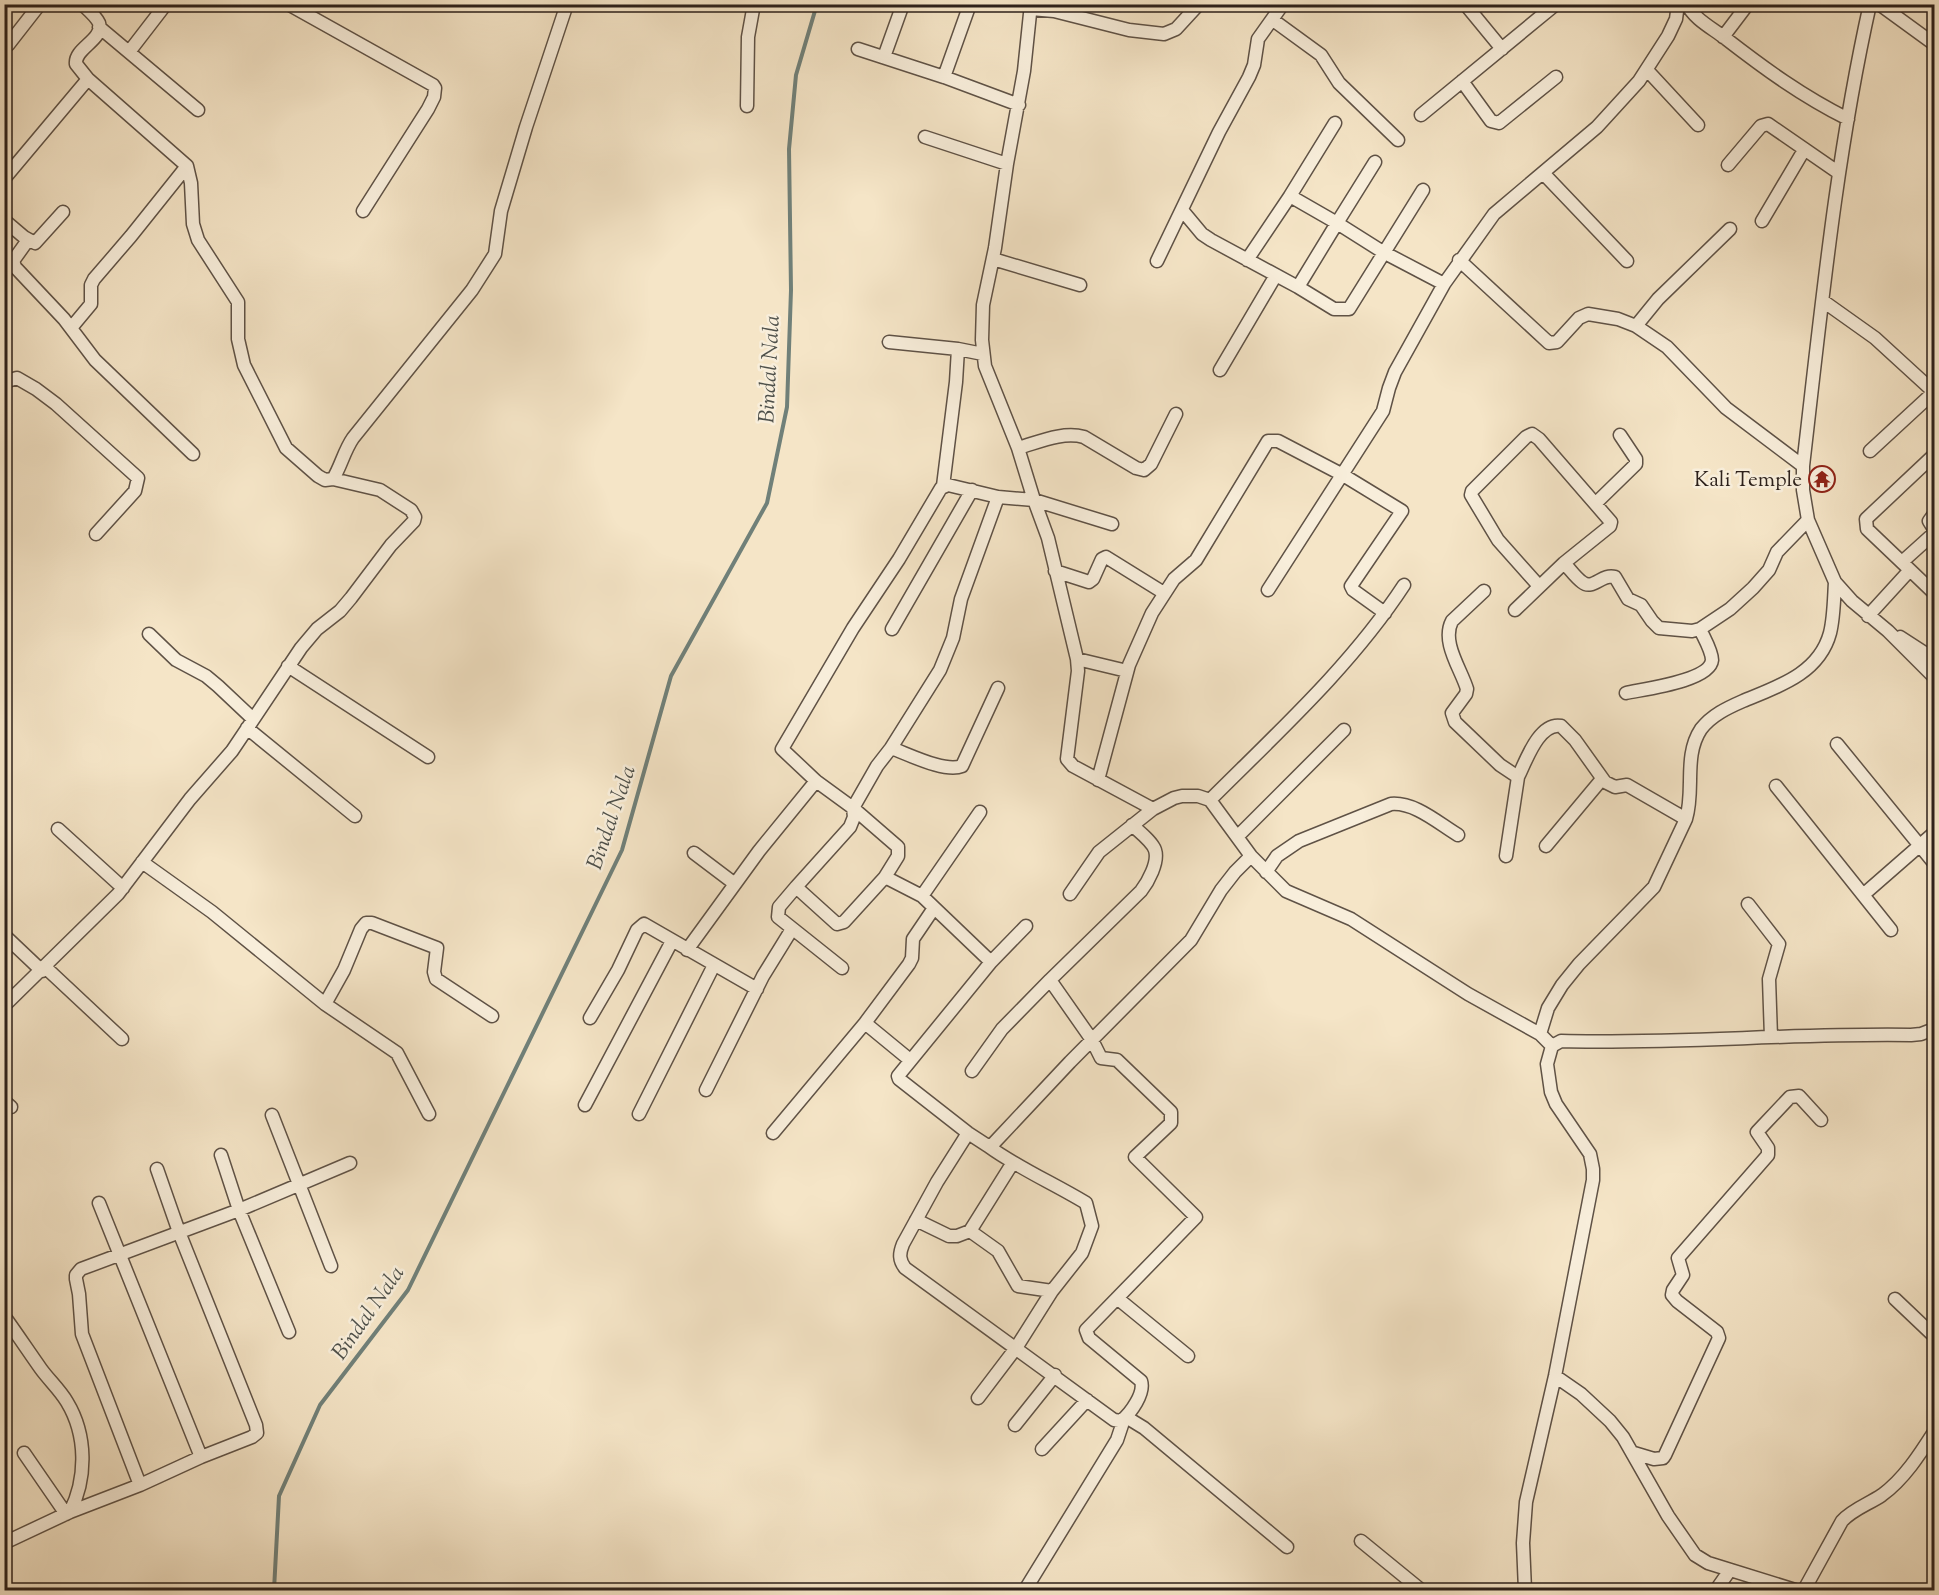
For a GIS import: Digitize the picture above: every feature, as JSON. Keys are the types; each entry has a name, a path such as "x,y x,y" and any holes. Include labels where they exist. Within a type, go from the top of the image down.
{"street":[{"path":"8,45 40,4"},
{"path":"129,52 166,4"},
{"path":"288,4 435,88 434,98 428,109 363,211"},
{"path":"333,479 349,445 472,290 495,254 504,200 567,4"},
{"path":"747,106 748,37 754,4"},
{"path":"884,57 903,4"},
{"path":"944,77 970,4"},
{"path":"1154,808 1073,766 1067,759 1078,671 1077,659 1048,538 1018,448 986,366 983,354 983,305 993,259 1018,105 1031,7 1129,30 1164,34 1176,29 1199,4"},
{"path":"1157,261 1219,132 1249,76 1254,65 1258,39 1283,4"},
{"path":"1465,4 1502,48"},
{"path":"1421,115 1556,4"},
{"path":"1268,590 1383,411 1395,372 1460,260 1494,214 1597,127 1647,70 1676,19 1678,4"},
{"path":"1687,4 1692,12 1723,37 1804,96 1848,119"},
{"path":"1723,37 1748,4"},
{"path":"1870,4 1839,173 1803,466 1803,490 1808,520 1835,582 1868,616 1888,631 1935,677"},
{"path":"1879,4 1935,44"},
{"path":"89,7 99,27 198,110"},
{"path":"1273,20 1321,55 1339,83 1398,140"},
{"path":"4,1006 123,888 190,799 232,751 307,640 351,598 391,545 411,525 415,517 411,510 380,490 333,479 325,480 286,448 244,365 238,339 238,302 198,240 193,224 188,166 88,79 76,64 75,59 94,37 99,27"},
{"path":"858,50 944,77 1018,105"},
{"path":"1647,70 1698,125"},
{"path":"1462,81 1491,121 1498,123 1556,77"},
{"path":"4,179 88,79"},
{"path":"1247,260 1335,123"},
{"path":"1728,165 1764,124 1770,125 1839,173"},
{"path":"925,137 1007,164"},
{"path":"1762,221 1804,150"},
{"path":"1298,286 1375,162"},
{"path":"70,328 91,304 91,282 188,166"},
{"path":"1544,174 1627,261"},
{"path":"1182,210 1202,234 1298,286 1334,309 1348,309 1423,190"},
{"path":"1290,196 1383,252 1444,284"},
{"path":"4,220 28,240 36,243 63,212"},
{"path":"1636,326 1658,299 1730,229"},
{"path":"4,273 28,240"},
{"path":"993,259 1080,285"},
{"path":"1460,260 1549,343 1557,342 1579,318 1588,314 1603,315 1636,326 1667,347 1726,408 1803,466"},
{"path":"13,261 15,267 100,365 193,454"},
{"path":"1220,370 1276,275"},
{"path":"1822,301 1875,338 1934,392 1870,451"},
{"path":"889,342 983,354"},
{"path":"796,887 837,924 844,922 885,877 898,856 898,848 853,808 816,781 787,755 782,747 853,628 899,559 943,486 957,382 958,349"},
{"path":"4,382 17,378 36,388 136,474 138,482 135,491 96,534"},
{"path":"1018,448 1067,435 1077,435 1136,468 1144,470 1151,464 1176,414"},
{"path":"1515,610 1564,562 1611,524 1596,503 1532,434 1526,437 1472,491 1472,498 1498,540 1539,586"},
{"path":"1596,503 1636,464 1636,459 1620,435"},
{"path":"1098,780 1127,671 1152,613 1174,579 1196,560 1268,441 1278,441 1343,475 1402,511 1352,586 1353,590 1385,613"},
{"path":"1935,455 1866,519 1867,529 1935,593"},
{"path":"943,486 948,484 998,497 1034,500 1112,524"},
{"path":"892,629 972,489"},
{"path":"842,968 780,921 778,907 850,827 854,817 853,808 944,660 998,497"},
{"path":"1868,616 1932,535 1934,529 1929,521 1935,514"},
{"path":"1564,562 1586,584 1592,584 1606,576 1615,577 1628,598 1641,605 1659,628 1692,631 1713,622 1753,588 1769,570 1777,552 1808,520"},
{"path":"1055,571 1089,582 1093,579 1102,558 1106,557 1164,593"},
{"path":"1540,1034 1548,1008 1562,985 1579,964 1654,887 1686,819 1690,801 1691,751 1701,731 1709,720 1721,712 1788,682 1805,671 1816,660 1830,632 1835,582"},
{"path":"1210,800 1329,680 1385,613 1404,585"},
{"path":"1484,591 1450,624 1451,648 1467,689 1452,716 1455,722 1500,765 1518,777"},
{"path":"1626,693 1690,679 1706,672 1712,660 1701,629"},
{"path":"1888,631 1910,642 1935,659"},
{"path":"149,634 176,660 206,676 218,686 250,723 355,816"},
{"path":"1077,659 1127,671"},
{"path":"288,666 428,757"},
{"path":"891,748 938,765 954,768 962,766 998,688"},
{"path":"1506,856 1518,777 1534,744 1543,733 1557,725 1575,740 1602,779 1612,787 1627,785 1686,819"},
{"path":"1237,837 1344,730"},
{"path":"1838,744 1935,863"},
{"path":"1546,846 1602,779"},
{"path":"687,950 759,851 816,781"},
{"path":"1776,786 1891,930"},
{"path":"1070,894 1099,852 1154,808 1174,798 1198,796 1210,800 1251,856 1286,891 1352,919 1468,994 1540,1034 1552,1046"},
{"path":"1266,872 1277,856 1299,841 1391,804 1406,805 1418,810 1458,835"},
{"path":"922,896 980,812"},
{"path":"972,1071 1002,1029 1141,891 1148,881 1155,849 1132,825"},
{"path":"58,829 123,888"},
{"path":"1863,895 1935,833"},
{"path":"694,853 735,884"},
{"path":"988,1146 993,1144 1191,940 1221,890 1251,856"},
{"path":"141,862 212,912 325,1004 397,1053 429,1114"},
{"path":"885,877 922,896 991,962"},
{"path":"1748,904 1778,942 1779,947 1769,979 1771,1037"},
{"path":"773,1133 865,1023 909,964 912,958 913,939 934,908"},
{"path":"325,1004 344,970 361,929 372,922 437,948 434,972 436,979 492,1016"},
{"path":"590,1018 618,970 639,927 645,924 758,989"},
{"path":"978,1398 1016,1348 1052,1291 1082,1253 1092,1226 1086,1203 1049,1181 1012,1164 899,1079 899,1073 991,962 1026,926"},
{"path":"706,1090 763,976 792,929"},
{"path":"4,935 122,1039"},
{"path":"585,1105 672,941"},
{"path":"639,1114 714,965"},
{"path":"1025,1590 1117,1440 1125,1418 1141,1393 1143,1385 1141,1380 1089,1338 1086,1333 1087,1327 1196,1217 1135,1157 1171,1123 1171,1112 1117,1060 1101,1058 1092,1040 1050,980"},
{"path":"865,1023 909,1060"},
{"path":"1525,1590 1522,1543 1527,1502 1581,1245 1593,1169 1590,1154 1556,1104 1551,1092 1547,1064 1552,1046 1561,1041 1635,1043 1771,1037 1911,1035 1935,1029"},
{"path":"1634,1454 1654,1459 1663,1458 1719,1338 1717,1332 1672,1295 1683,1275 1677,1258 1768,1155 1768,1148 1757,1132 1790,1097 1796,1094 1799,1096 1821,1120"},
{"path":"272,1115 331,1266"},
{"path":"968,1133 916,1220 900,1252 901,1263 1114,1420 1121,1421 1125,1418"},
{"path":"221,1155 239,1210 289,1332"},
{"path":"140,1485 82,1334 79,1294 75,1279 81,1269 239,1210 300,1182 350,1163"},
{"path":"916,1220 949,1236 957,1236 970,1231 1012,1164"},
{"path":"4,1543 68,1513 252,1437 257,1432 179,1232 157,1169"},
{"path":"99,1203 201,1457"},
{"path":"970,1231 998,1251 1018,1286 1052,1291"},
{"path":"1117,1298 1188,1356"},
{"path":"1894,1299 1935,1336"},
{"path":"4,1316 63,1396 73,1416 82,1447 83,1472 79,1495 68,1513"},
{"path":"1015,1425 1054,1375"},
{"path":"1555,1376 1581,1394 1603,1414 1634,1454 1668,1516 1690,1550 1702,1559 1730,1570 1795,1590"},
{"path":"1042,1449 1087,1400"},
{"path":"1125,1418 1144,1428 1287,1547"},
{"path":"1804,1590 1842,1521 1848,1515 1881,1496 1897,1482 1935,1432"},
{"path":"24,1454 68,1513"},
{"path":"1361,1541 1421,1590"},
{"path":"1716,1590 1730,1570"}],"waterway":[{"name":"Bindal Nala","path":"274,1590 279,1496 320,1405 408,1290 622,850 671,676 767,503 787,407 791,290 789,149 796,75 817,4"}],"place":[{"name":"Kali Temple","path":"1822,479"}]}
